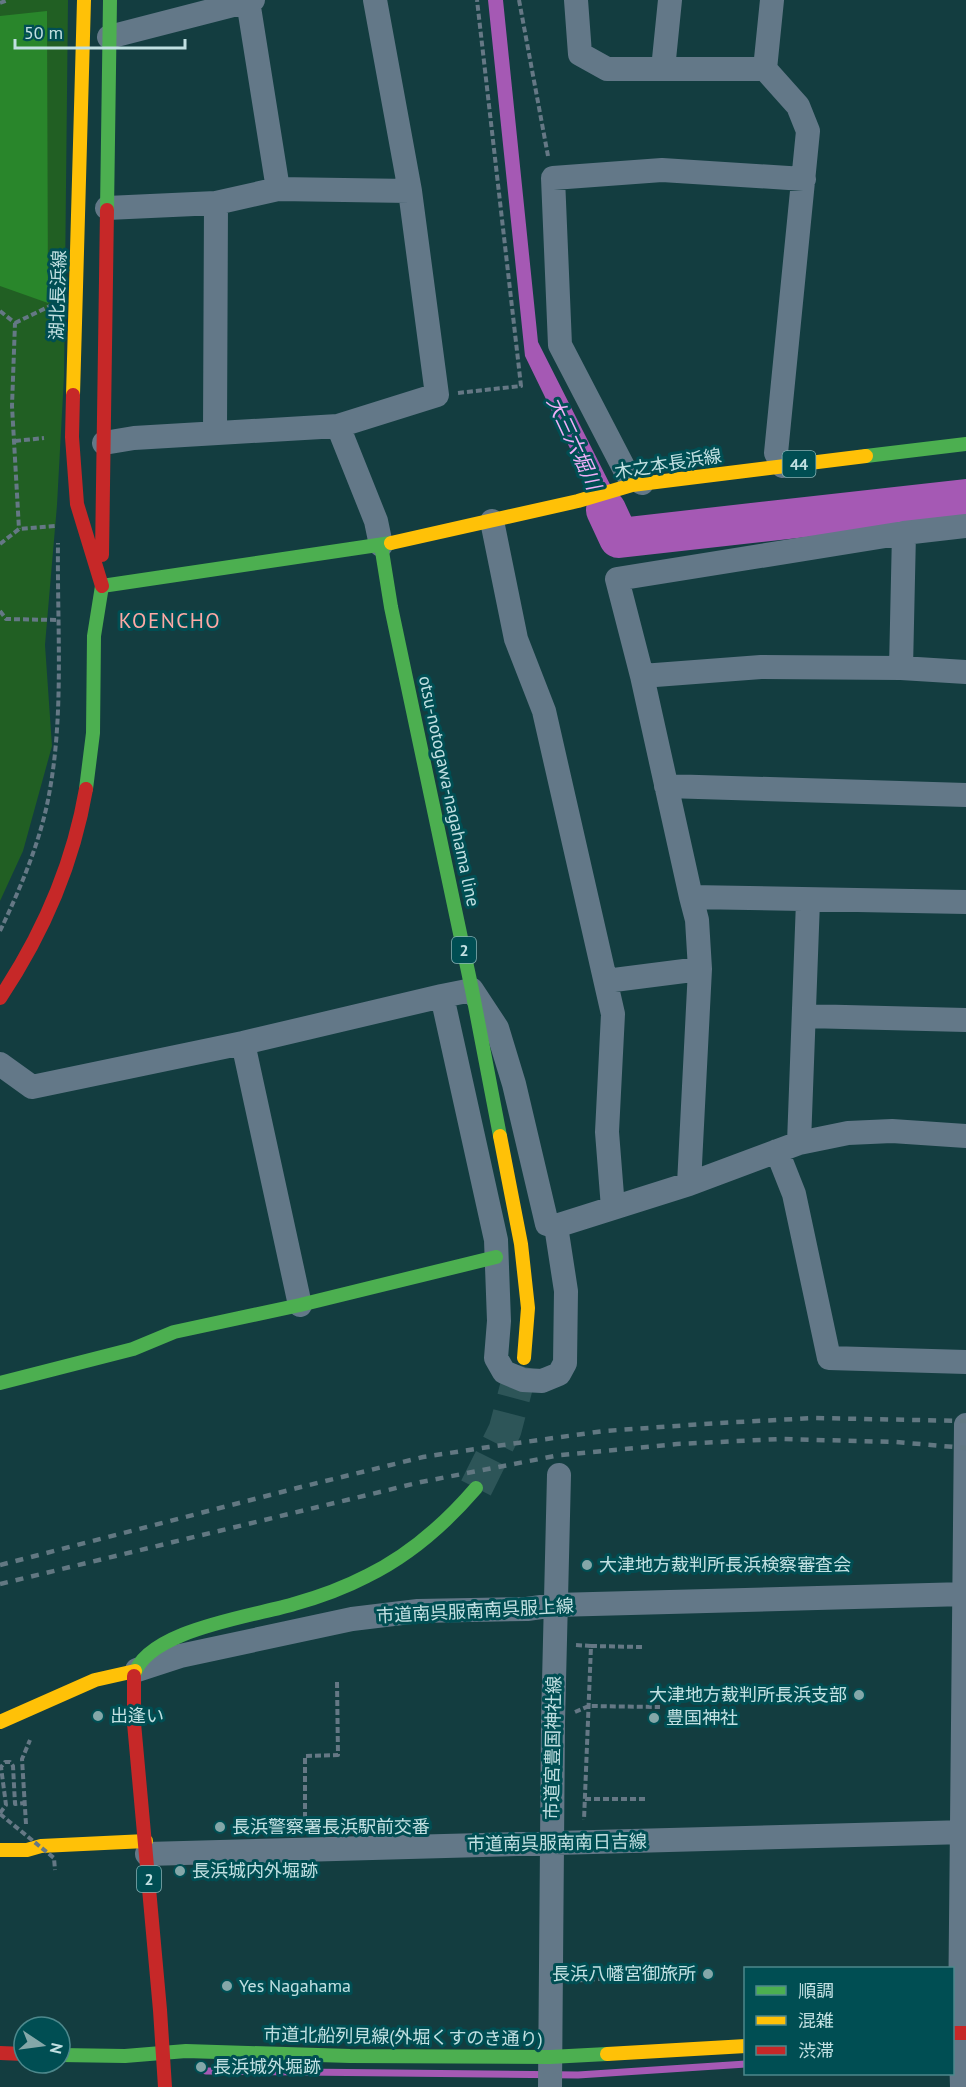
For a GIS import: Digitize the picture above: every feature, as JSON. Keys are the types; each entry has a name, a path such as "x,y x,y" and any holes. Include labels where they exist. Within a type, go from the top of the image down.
{"main road":[{"name":"湖北長浜線","path":"84,0 72,437 77,504 102,586"},
{"path":"0,998 48,913 65,872 87,792 93,734 94,633 102,586 110,0"},
{"name":"木之本長浜線","path":"381,545 578,501 637,484 966,444"},
{"path":"102,586 381,545"},
{"name":"otsu-notogawa-nagahama line","path":"381,545 391,607 472,990 521,1244 528,1308 524,1358"},
{"path":"0,1383 132,1349 174,1332 300,1305 496,1257"},
{"path":"135,1671 152,1650 168,1640 189,1632 320,1596 379,1569 431,1534 459,1509 476,1488"},
{"name":"市道南呉服南南呉服上線","path":"0,1722 95,1680 135,1671"},
{"name":"2","path":"135,1671 132,1696 147,1848 165,2087"},
{"name":"市道南呉服南南日吉線","path":"0,1850 27,1850 41,1846 147,1848"},
{"name":"市道北船列見線(外堀くすのき通り)","path":"72,2055 125,2056 186,2051 350,2056 550,2075 744,2046"}],"street":[{"path":"109,37 253,0"},
{"path":"104,443 134,438 215,432 338,426 437,395 410,190 375,0"},
{"path":"576,0 580,54 607,69 765,69"},
{"path":"663,69 670,0"},
{"path":"772,0 765,69 798,106 808,131 777,453 783,466"},
{"path":"249,1 278,189"},
{"path":"637,484 627,474 560,345 553,178 662,170 804,179"},
{"path":"106,208 216,203 278,189 410,190"},
{"path":"215,432 216,203"},
{"path":"338,426 376,520 381,545"},
{"path":"492,521 516,639 544,711 613,1014 607,1132 613,1208"},
{"path":"689,1184 700,969 697,920 642,676 617,579 904,533 966,526"},
{"path":"902,668 904,533"},
{"path":"642,676 761,667 902,668 966,672"},
{"path":"666,786 966,795"},
{"path":"691,897 808,901 966,902"},
{"path":"808,901 805,1016 788,1147 794,1194 829,1358 966,1362"},
{"path":"606,981 700,969"},
{"path":"0,1064 32,1087 243,1043 472,990 497,1029 514,1084 547,1224 556,1226 689,1184 788,1147 848,1133 881,1131 966,1136"},
{"path":"442,996 496,1240 499,1321 496,1358 504,1372 523,1380 542,1381 559,1374 566,1364 566,1292 556,1226"},
{"path":"805,1016 966,1020"},
{"path":"243,1043 300,1305"},
{"path":"962,2087 960,2033 965,1832 966,1425"},
{"name":"市道宮豊国神社線","path":"550,2075 554,1645 559,1475"},
{"name":"市道南呉服南南呉服上線","path":"135,1671 180,1656 352,1619 418,1611 965,1594"},
{"name":"市道南呉服南南日吉線","path":"147,1848 305,1849 965,1832"}],"path":[{"path":"0,3 8,0"},
{"path":"437,395 520,387 477,0"},
{"path":"519,0 553,178"},
{"path":"15,323 54,304"},
{"path":"0,311 15,323"},
{"path":"15,323 12,406 19,529"},
{"path":"15,441 37,438"},
{"path":"0,544 19,529 55,526"},
{"path":"0,611 6,619 57,620"},
{"path":"554,1645 642,1647"},
{"path":"583,1842 591,1646"},
{"path":"305,1849 305,1756 338,1755 337,1682"},
{"path":"553,1723 589,1706 660,1707"},
{"path":"27,1850 22,1759 26,1746 34,1735"},
{"path":"24,1803 15,1804 12,1764 7,1762 2,1764 6,1805 0,1813 54,1858 55,1870"},
{"path":"585,1799 647,1799"},
{"path":"49,1862 60,1862"},
{"path":"551,1982 684,1973"}],"green space":[{"path":"0,0 68,0 64,376 57,505 45,645 52,746 23,851 0,901"},
{"path":"47,11 48,303 0,286 0,16"}],"water":[{"path":"488,0 503,0 538,342 627,518 639,524 648,546 616,553 581,471 525,356"}],"waterway":[{"name":"大三六堀川","path":"606,510 619,538 966,499"},
{"path":"206,2071 578,2075 744,2064"}],"tunnel":[{"path":"476,1488 505,1430 524,1358"}],"railway":[{"path":"0,1565 423,1457 489,1447 604,1431 718,1423 815,1418 966,1421"},
{"path":"0,1584 421,1482 560,1455 677,1444 780,1439 896,1442 966,1448"}],"traffic: fast":[{"path":"107,210 110,0"},
{"path":"866,456 966,444"},
{"path":"86,789 93,733 94,636 102,586 391,543"},
{"path":"381,545 391,607 472,990 500,1136"},
{"path":"0,1383 133,1349 174,1332 300,1305 496,1257"},
{"path":"134,1676 142,1660 158,1647 179,1636 204,1627 313,1598 383,1568 426,1538 476,1488"},
{"path":"72,2055 125,2056 186,2051 350,2056 550,2057 607,2054"}],"traffic: slow":[{"path":"73,395 84,0"},
{"path":"391,543 578,501 632,485 866,456"},
{"path":"500,1136 521,1244 528,1308 524,1358"},
{"path":"0,1722 95,1680 135,1671"},
{"path":"0,1850 146,1841"},
{"path":"607,2054 744,2046"}],"traffic: jam":[{"path":"102,555 107,210"},
{"path":"73,395 72,437 77,504 102,586"},
{"path":"0,998 29,949 54,898 73,845 86,789"},
{"path":"134,1676 134,1723 165,2087"},
{"path":"954,2033 966,2033"},
{"path":"0,2053 12,2054"}],"place":[{"name":"大津地方裁判所長浜検察審査会","path":"587,1565"},
{"name":"大津地方裁判所長浜支部","path":"859,1695"},
{"name":"出逢い","path":"98,1716"},
{"name":"豊国神社","path":"654,1718"},
{"name":"長浜警察署長浜駅前交番","path":"220,1827"},
{"name":"長浜城内外堀跡","path":"180,1871"},
{"name":"長浜八幡宮御旅所","path":"708,1974"},
{"name":"Yes Nagahama","path":"227,1986"},
{"name":"長浜城外堀跡","path":"201,2067"}],"district":[{"name":"KOENCHO","path":"170,621"}]}
